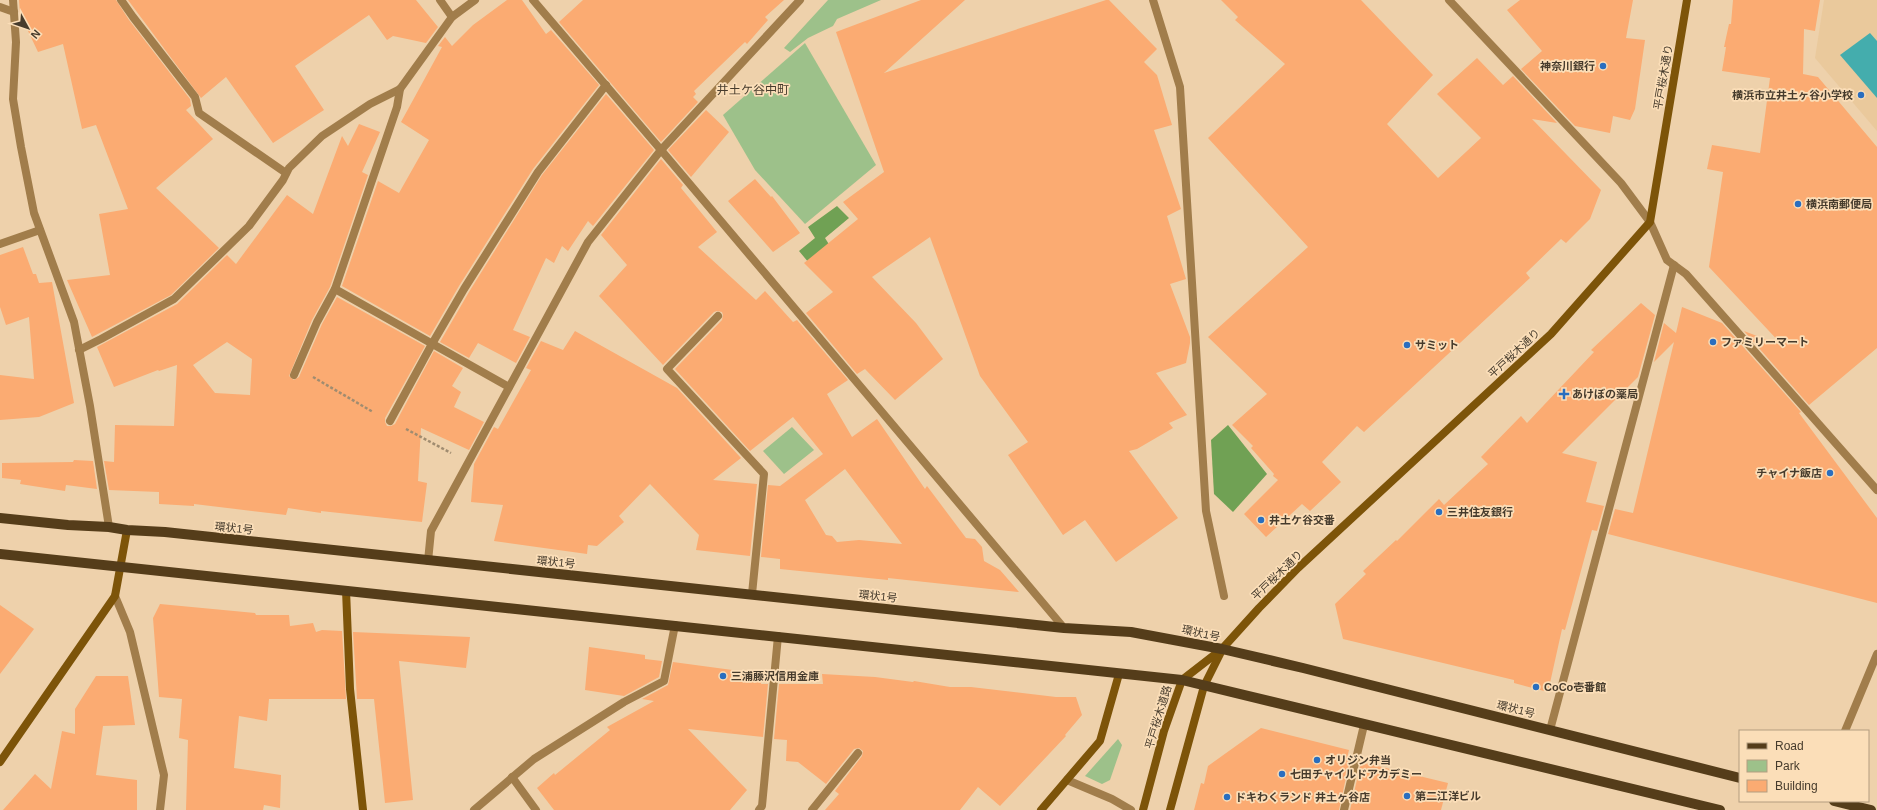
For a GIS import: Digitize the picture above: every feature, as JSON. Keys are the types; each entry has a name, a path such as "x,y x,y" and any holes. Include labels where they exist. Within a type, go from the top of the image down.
{"main road":[{"name":"平戸桜木通り","path":"1222,649 1258,608 1298,568 1551,334 1650,222 1688,0"},
{"name":"環状1号","path":"0,518 68,526 108,527 127,530 172,533 1064,628 1131,632 1222,649 1739,778"},
{"path":"0,762 115,596 127,530"},
{"path":"0,554 120,568 159,570 1182,680 1720,810"},
{"path":"346,590 350,690 363,810"},
{"name":"平戸桜木道路","path":"1143,810 1164,731 1182,680 1222,649"},
{"path":"1170,810 1204,686 1222,649"},
{"path":"1041,810 1100,741 1119,674"},
{"path":"1838,802 1871,810"}],"street":[{"path":"13,0 16,42 13,99 34,212 74,322 90,406 108,527"},
{"path":"121,0 132,17 195,97 199,113 286,173"},
{"path":"440,0 452,17"},
{"path":"294,375 317,322 335,288 397,107 400,89 452,17 475,0"},
{"path":"534,0 1064,628"},
{"path":"428,561 431,531 588,242 662,150 800,0"},
{"path":"1153,0 1180,87 1206,511 1224,596"},
{"path":"1449,0 1621,183 1650,222 1667,260 1686,274 1877,490"},
{"path":"0,7 14,12"},
{"path":"390,421 464,289 538,172 606,85"},
{"path":"79,350 174,299 249,226 289,168 322,136 370,104 400,89"},
{"path":"0,244 40,230"},
{"path":"1550,730 1674,265"},
{"path":"335,288 509,387"},
{"path":"718,316 667,369 764,474 752,594"},
{"path":"115,596 130,632 164,775 160,810"},
{"path":"474,810 534,759 624,702 664,681 675,625"},
{"path":"763,809 778,636"},
{"path":"1846,730 1877,654"},
{"path":"1344,810 1364,725"},
{"path":"812,810 858,753"},
{"path":"512,777 536,810"},
{"path":"1067,780 1112,799 1131,810"}],"shaded area":[{"name":"横浜市立井土ヶ谷小学校","path":"1824,0 1877,0 1877,131 1815,58"}],"green space":[{"path":"828,0 881,0 837,19 833,26 808,38 790,52 784,48"},
{"path":"805,43 876,165 805,224 755,170 723,115"},
{"path":"837,206 849,218 825,238 830,246 809,263 799,251 815,238 808,227"},
{"path":"1228,425 1267,474 1233,512 1214,494 1211,440"},
{"path":"792,427 814,450 784,474 763,451"},
{"path":"1118,739 1122,745 1110,780 1102,784 1085,776"}],"water":[{"path":"1870,33 1877,41 1877,98 1840,55"}],"building":[{"path":"19,0 116,0 129,20 190,99 191,106 186,110 213,139 156,188 219,248 171,295 92,337 67,280 110,275 99,214 128,209 96,125 82,129 63,44 38,52 20,14"},
{"path":"128,0 416,0 438,27 426,43 393,36 387,40 369,15 295,66 324,110 273,143 226,77 201,98"},
{"path":"507,0 522,0 546,34 551,30 599,85 533,169 459,286 430,336 342,286 378,181 399,193 429,140 401,122 442,47 438,46 445,37 452,46 473,25"},
{"path":"583,0 784,0 765,17 768,20 747,44 745,42 694,91 696,94 693,97 698,102 661,142 559,22"},
{"path":"921,0 965,0 884,73 1106,0 1109,0 1157,49 1144,62 1157,75 1172,125 1154,130 1181,209 1167,216 1186,279 1170,284 1190,337 1190,343 1186,363 1156,373 1187,415 1169,423 1173,428 1137,449 1129,451 1178,518 1116,562 1085,520 1063,535 1008,455 1028,442 980,376 930,237 872,277 916,323 943,359 895,400 865,369 857,374 806,313 833,292 804,263 858,219 843,202 884,172 836,32"},
{"path":"1221,0 1361,0 1433,75 1387,124 1438,178 1481,138 1437,94 1477,58 1503,85 1513,76 1557,123 1532,119 1601,190 1590,219 1566,243 1561,239 1526,273 1530,278 1364,432 1357,426 1322,462 1341,482 1310,511 1302,504 1266,537 1244,514 1278,480 1273,476 1274,474 1251,448 1253,446 1232,425 1267,394 1208,337 1308,247 1208,138 1285,64 1235,20 1238,17"},
{"path":"1520,0 1633,0 1626,38 1645,40 1635,109 1630,120 1613,116 1610,133 1575,126 1521,69 1542,51 1507,10"},
{"path":"1733,0 1820,0 1815,31 1804,29 1803,74 1818,77 1877,147 1877,348 1809,405 1744,331 1783,346 1709,267 1723,172 1707,169 1712,145 1760,153 1770,78 1722,71 1726,47 1724,47 1729,24 1731,24"},
{"path":"606,94 654,150 593,226 588,221 568,251 562,246 554,263 546,258 513,330 530,337 516,363 478,343 469,358 440,342 469,292 542,175"},
{"path":"706,110 729,132 691,177 668,150"},
{"path":"359,124 380,132 362,172 368,175 330,287 312,320 289,376 294,380 299,377 322,324 337,297 425,346 385,418 387,426 395,424 434,351 463,368 452,386 461,392 454,407 484,422 469,450 421,428 418,481 427,483 422,522 321,511 321,513 288,508 286,515 194,504 194,506 159,504 159,492 109,490 104,461 114,462 115,425 174,426 177,365 159,371 158,370 114,387 97,347 177,304 227,255 236,264 287,195 313,214 342,136 348,146","holes":["227,342 252,359 250,395 215,393 193,365"]},
{"path":"661,159 683,185 681,188 717,232 698,247 756,300 765,291 793,322 797,320 848,380 827,394 852,437 877,419 925,489 927,486 966,538 975,539 982,547 984,561 1000,570 1019,592 888,578 888,580 780,569 780,559 761,557 768,485 780,486 823,454 793,417 750,451 675,369 722,320 722,312 714,312 663,365 599,296 627,265 601,235","holes":["845,469 902,544 859,540 837,542 832,536 826,535 805,500"]},
{"path":"755,179 771,197 772,196 800,233 773,252 728,201"},
{"path":"23,247 33,274 36,274 39,283 52,282 74,403 39,417 0,420 0,375 34,379 29,317 6,325 0,307 0,255"},
{"path":"1641,303 1655,315 1638,377 1562,453 1597,462 1586,502 1604,506 1597,531 1592,530 1565,630 1562,629 1548,692 1514,683 1514,680 1343,639 1335,604 1366,574 1363,571 1396,540 1397,541 1439,499 1444,505 1488,464 1481,457 1521,416 1527,423 1594,352 1591,350"},
{"path":"1682,307 1722,323 1801,412 1799,413 1877,518 1877,603 1608,534 1615,509 1633,513 1674,342 1654,362 1664,323 1676,333"},
{"path":"575,331 677,388 741,458 713,480 757,484 750,556 696,550 699,535 650,484 619,516 624,522 597,546 588,545 587,554 494,541 503,505 471,502 474,464 494,427 498,429 531,370 526,368 541,341 563,350"},
{"path":"74,460 93,461 97,489 66,485 65,491 20,484 21,480 2,478 2,463 73,462"},
{"path":"160,604 255,613 256,615 289,615 290,626 313,623 316,632 322,630 342,631 346,699 269,699 267,721 239,716 234,768 281,775 280,808 264,805 263,810 186,810 188,740 179,738 182,699 159,697 153,618"},
{"path":"0,605 34,629 0,674"},
{"path":"353,632 470,637 466,668 399,661 413,800 385,803 374,699 357,699"},
{"path":"589,647 645,655 645,659 662,661 659,677 624,696 585,690"},
{"path":"673,662 762,674 761,684 768,684 763,737 688,729 747,790 730,810 554,810 537,788 610,730 607,727 654,701 642,699 668,685"},
{"path":"822,674 875,677 950,687 971,687 1056,697 1076,697 1082,715 1065,735 1066,736 1000,806 978,787 960,810 825,810 839,794 835,791 862,756 863,751 859,748 854,749 826,784 798,762 786,761 787,740 774,739 779,684 823,684"},
{"path":"96,676 128,676 135,725 103,726 96,775 137,780 137,810 3,810 35,774 51,789 62,731 75,734 75,709"},
{"path":"1261,728 1349,750 1347,758 1350,759 1339,810 1194,810 1201,783 1204,784 1208,766"},
{"name":"第二江洋ビル","path":"1361,762 1448,783 1441,810 1350,810"}],"place":[{"name":"神奈川銀行","path":"1603,66"},
{"name":"横浜市立井土ヶ谷小学校","path":"1861,95"},
{"name":"横浜南郵便局","path":"1798,204"},
{"name":"ファミリーマート","path":"1713,342"},
{"name":"サミット","path":"1407,345"},
{"name":"あけぼの薬局","path":"1564,394"},
{"name":"チャイナ飯店","path":"1830,473"},
{"name":"三井住友銀行","path":"1439,512"},
{"name":"井土ケ谷交番","path":"1261,520"},
{"name":"三浦藤沢信用金庫","path":"723,676"},
{"name":"CoCo壱番館","path":"1536,687"},
{"name":"オリジン弁当","path":"1317,760"},
{"name":"七田チャイルドアカデミー","path":"1282,774"},
{"name":"第二江洋ビル","path":"1407,796"},
{"name":"ドキわくランド 井土ヶ谷店","path":"1227,797"}],"district":[{"name":"井土ケ谷中町","path":"753,90"}]}
